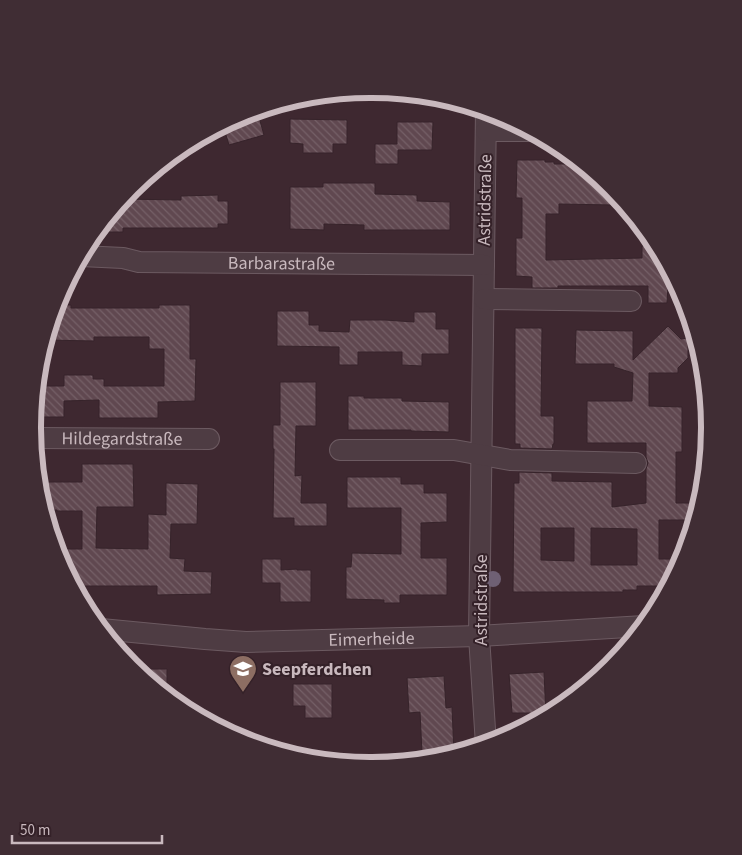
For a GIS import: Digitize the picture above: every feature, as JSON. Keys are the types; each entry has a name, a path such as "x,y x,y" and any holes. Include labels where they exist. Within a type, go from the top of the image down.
{"street":[{"name":"Astridstraße","path":"486,119 480,636 486,737"},
{"name":"Astridstraße","path":"486,131 515,131"},
{"name":"Barbarastraße","path":"89,256 124,258 139,262 484,265"},
{"path":"484,299 630,301"},
{"name":"Hildegardstraße","path":"42,438 209,439"},
{"path":"340,450 454,450 510,460 636,463"},
{"name":"Eimerheide","path":"113,633 246,642 480,636 634,627"}],"building":[{"path":"259,117 264,135 229,145 225,132"},
{"path":"290,119 347,120 347,144 333,144 333,153 303,153 303,144 290,143"},
{"path":"397,122 433,122 432,150 398,150 398,164 375,164 375,144 397,144"},
{"path":"517,160 545,160 545,162 554,162 554,164 569,164 604,194 612,203 612,205 559,204 559,214 546,214 546,260 642,258 642,246 646,246 669,286 667,303 648,303 648,286 558,286 558,288 532,288 532,277 516,276 516,238 522,238 522,198 516,198"},
{"path":"323,183 375,183 375,194 417,195 417,201 450,202 450,230 364,230 364,225 324,224 324,230 290,229 290,187 323,187"},
{"path":"218,195 218,201 228,201 228,224 218,224 218,228 123,228 123,232 105,232 133,199 181,200 181,196"},
{"path":"65,305 71,305 71,308 159,308 159,305 190,305 190,359 196,359 195,401 158,402 158,418 99,418 99,400 64,401 64,417 41,417 44,386 64,386 64,375 93,375 93,379 104,379 104,386 164,386 164,349 149,349 149,337 94,337 94,341 53,340"},
{"path":"277,311 309,311 309,325 319,325 319,331 349,332 350,320 414,322 414,312 436,312 436,329 449,329 449,354 422,354 422,366 402,365 402,352 358,352 358,365 339,365 339,347 277,346"},
{"path":"668,326 681,339 688,338 688,358 678,368 678,373 649,373 649,406 682,407 682,452 676,452 676,503 692,503 690,513 688,520 659,520 659,559 674,559 660,586 637,586 637,590 623,590 623,592 513,592 514,483 519,483 519,472 552,473 552,481 612,482 612,507 646,503 646,469 648,463 646,443 587,443 587,401 632,401 633,373 614,367 614,364 575,364 576,330 633,331 633,360","holes":["541,528 574,528 574,561 541,560","591,528 637,529 637,565 591,565"]},
{"path":"515,328 542,328 541,416 554,416 554,444 552,449 520,448 520,444 515,444"},
{"path":"280,382 316,382 316,426 296,426 295,476 302,475 301,503 327,503 327,526 294,526 294,518 273,518 273,425 280,425"},
{"path":"348,396 402,398 402,401 449,402 449,432 348,430"},
{"path":"82,464 133,464 134,507 97,507 96,548 148,549 148,514 166,515 166,483 198,484 197,524 171,524 170,558 185,559 184,571 212,572 211,594 157,595 157,586 82,586 64,549 82,549 82,511 51,510 46,482 82,482"},
{"path":"347,477 401,477 401,484 424,484 424,493 447,493 447,522 421,523 421,558 447,558 447,595 400,595 400,603 384,603 384,600 346,599 346,567 351,567 352,553 401,554 401,508 347,508"},
{"path":"262,559 281,559 281,570 311,570 311,602 280,602 280,583 262,583"},
{"path":"147,669 167,669 167,686"},
{"path":"544,672 546,707 530,716 530,713 512,713 509,674"},
{"path":"444,676 446,708 452,707 454,747 422,753 420,712 409,713 407,678"},
{"path":"293,684 332,684 332,718 305,718 305,706 293,706"}],"place":[{"name":"Seepferdchen","path":"243,693"}]}
